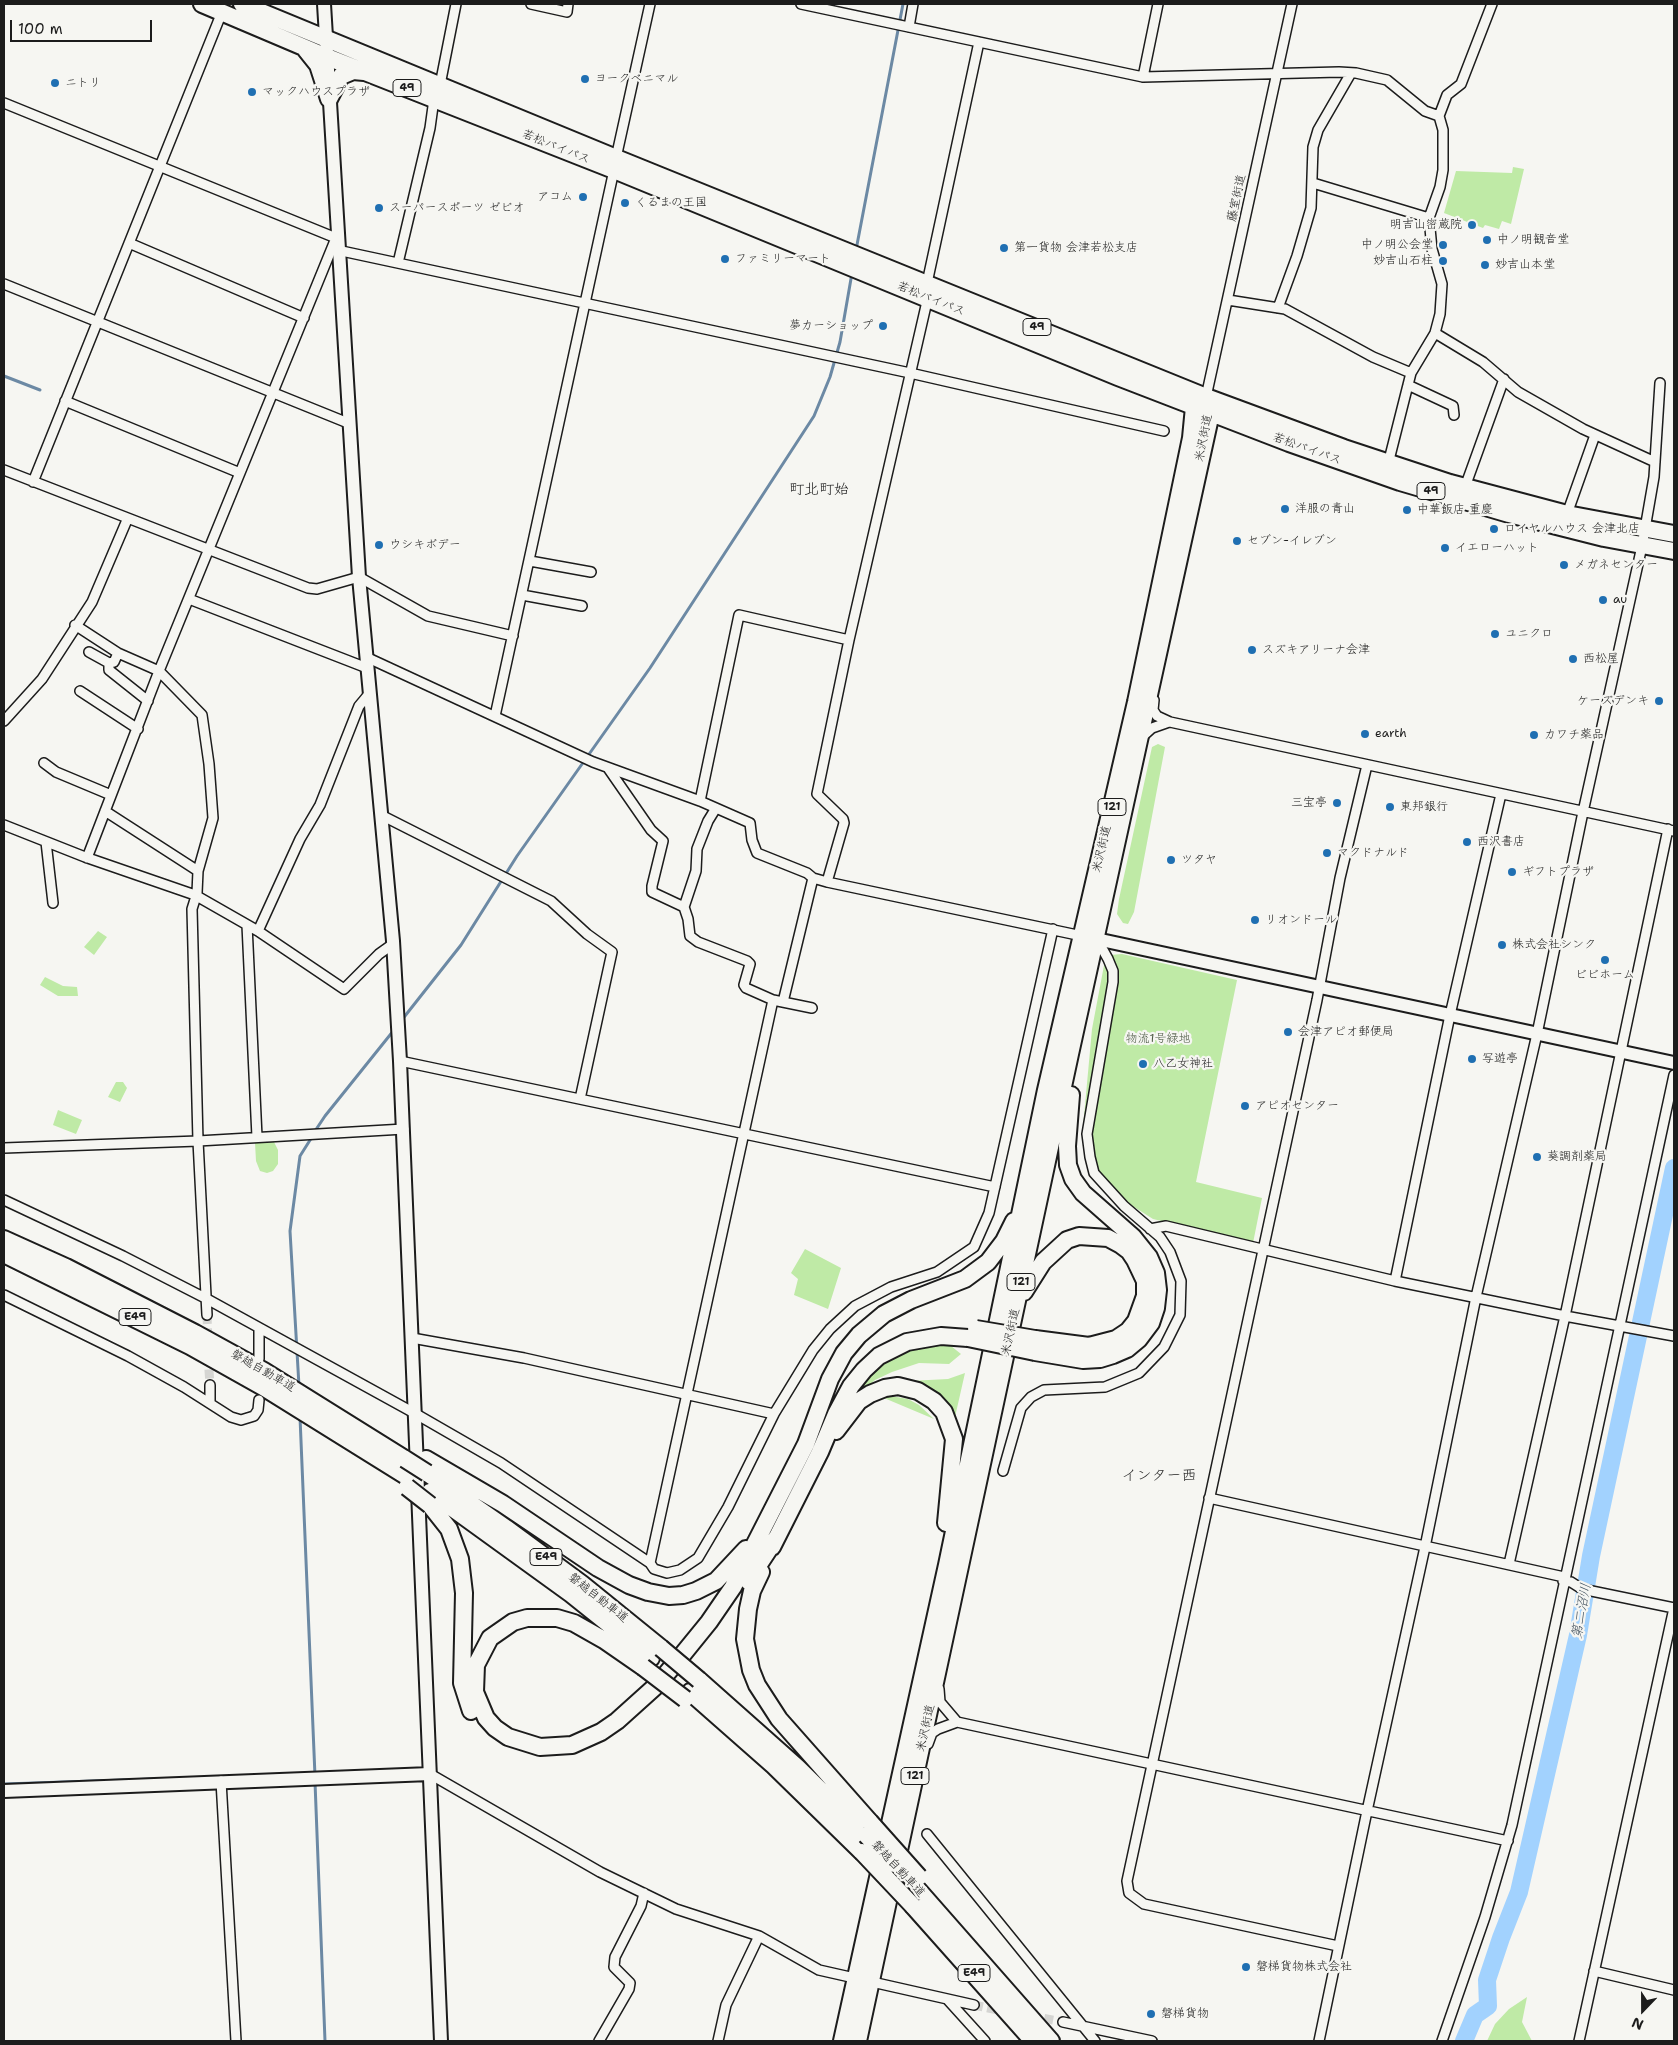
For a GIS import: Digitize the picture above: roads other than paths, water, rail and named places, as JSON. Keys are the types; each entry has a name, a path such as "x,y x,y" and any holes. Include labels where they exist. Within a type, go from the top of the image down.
{"highway":[{"name":"若松バイパス","path":"202,4 364,72 437,92"},
{"name":"若松バイパス","path":"242,4 325,39 437,92 1200,402 1509,514 1642,546 1674,551"},
{"path":"301,46 318,65 329,99"},
{"path":"329,99 341,76 353,71 364,72"},
{"name":"米沢街道","path":"842,2041 928,1649 1046,1090 1090,937 1138,746 1159,652 1211,413 1200,402"},
{"name":"米沢街道","path":"858,2041 1084,996 1090,937 1136,702 1200,402"},
{"name":"若松バイパス","path":"1211,413 1386,470 1465,487 1567,514 1674,534"},
{"path":"691,1690 651,1658 604,1640 574,1623 557,1618 527,1618 513,1622 490,1638 476,1665 475,1692 486,1718 496,1728 523,1743 540,1747 572,1745 601,1732 617,1721 656,1685 709,1622 733,1587 806,1444 848,1375 872,1350 906,1332 930,1326 1035,1345 1083,1360 1100,1359 1128,1349 1139,1339 1151,1323 1156,1308 1158,1290 1156,1273 1149,1257 1133,1237 1083,1193 1073,1179 1068,1165 1066,1146 1070,1101 1084,996"},
{"path":"806,1444 830,1379 844,1353 859,1335 884,1314 911,1300 965,1279 988,1262 1004,1241 1023,1206"},
{"path":"1014,1315 1026,1286 1043,1262 1068,1240 1079,1236 1108,1238 1129,1251 1141,1270 1145,1289 1142,1308 1136,1321 1128,1331 1106,1343 1089,1346 1035,1345"},
{"name":"磐越自動車道","path":"4,1239 136,1302 261,1365 347,1430"},
{"name":"磐越自動車道","path":"4,1254 132,1315 261,1394 347,1430"},
{"path":"868,1828 767,1703 751,1670 745,1639 748,1609 752,1591 850,1386 878,1356 896,1346 918,1339 968,1333"},
{"path":"820,1452 859,1402 870,1394 884,1388 898,1386 918,1391 934,1401 944,1412 952,1430 953,1459 940,1570 929,1628 928,1649"},
{"path":"347,1430 405,1453 426,1466 503,1504 628,1585 669,1596 682,1595 716,1581 726,1573 766,1524"},
{"path":"347,1430 407,1482 430,1498 449,1529 460,1559 464,1593 462,1682 470,1710 478,1723 502,1744 516,1750 545,1757 575,1753 600,1743 627,1725 664,1690 732,1604 777,1537"},
{"name":"磐越自動車道","path":"426,1466 575,1579 651,1658"},
{"name":"磐越自動車道","path":"430,1498 571,1594 691,1690 797,1767 868,1828 916,1881 1052,2041"},
{"name":"磐越自動車道","path":"691,1690 774,1766 862,1852 913,1906 1033,2041"}],"street":[{"path":"324,4 337,244 359,577 393,944 399,1040 441,2041"},
{"path":"398,264 430,128 456,4"},
{"path":"532,4 567,12 568,4"},
{"path":"495,716 650,4"},
{"path":"801,4 1143,77 1339,72 1387,80 1425,111 1439,116"},
{"path":"906,26 913,4"},
{"path":"1143,77 1158,4"},
{"name":"藤室街道","path":"1200,402 1228,300 1292,4"},
{"path":"1386,470 1411,373 1435,333 1440,314 1442,284 1432,249 1429,218 1440,187 1443,170 1443,130 1439,116 1447,95 1461,84 1492,4"},
{"path":"33,482 222,12"},
{"path":"827,882 844,824 843,820 817,794 849,640 910,373 979,42"},
{"path":"1278,308 1311,208 1313,147 1318,130 1352,74"},
{"path":"4,103 161,166 337,244 398,264 910,373 1164,431"},
{"path":"1313,183 1429,218"},
{"path":"129,243 304,318"},
{"path":"87,858 272,392 337,244"},
{"path":"4,284 348,423"},
{"path":"1228,300 1285,309 1373,357 1411,373"},
{"path":"1435,333 1483,362 1518,392 1595,435 1655,462"},
{"path":"1465,487 1504,380"},
{"path":"1319,2041 1425,1547 1476,1297 1537,1034 1583,812 1642,546 1655,462 1660,383"},
{"path":"1408,385 1453,406 1454,415"},
{"path":"66,401 240,473"},
{"path":"1567,514 1595,435"},
{"path":"4,470 209,552 308,588 317,589 359,577 428,616 513,636"},
{"path":"4,721 42,679 98,590 127,520"},
{"path":"530,561 591,572"},
{"path":"522,595 582,606"},
{"path":"189,599 367,662 495,716 593,762 700,801 750,823 752,840 757,853 807,873 813,878 1674,1063"},
{"path":"700,801 739,615 849,640"},
{"path":"75,625 118,653 160,671 202,715 209,764 212,818 198,871 197,893 192,908 198,1141 207,1315"},
{"path":"89,652 109,663 114,662 118,653"},
{"path":"1159,652 1159,673 1154,710 1161,719 1671,830 1620,1052 1565,1316 1509,1564"},
{"path":"109,663 109,670 148,701"},
{"path":"80,691 138,729"},
{"path":"258,931 300,840 320,805 359,706 369,694"},
{"path":"1138,746 1152,728 1170,722"},
{"path":"44,763 56,772 111,795"},
{"path":"1338,1946 1144,1904 1132,1897 1128,1890 1128,1875 1320,987 1340,878 1367,765"},
{"path":"608,768 651,830 664,842 652,892 684,907"},
{"path":"1395,1281 1450,1015 1501,794"},
{"path":"716,808 699,843 696,871 684,907 687,914 690,936 704,945 747,961 750,964 744,985 746,988 772,1000 812,1008"},
{"path":"105,811 198,871"},
{"path":"381,815 551,901 587,934 612,952 580,1100"},
{"path":"4,825 87,858 195,895 258,931 344,990 379,954 393,944"},
{"path":"46,842 53,902"},
{"path":"783,1002 813,878"},
{"path":"247,925 257,1137"},
{"path":"4,1200 123,1256 207,1299 416,1414 501,1462 650,1563 654,1570 667,1573 690,1565 698,1558 728,1507 774,1414 813,1350 855,1306 891,1287 937,1272 974,1248 989,1213 1053,930"},
{"path":"1003,1471 1021,1408 1031,1397 1044,1390 1082,1390 1105,1387 1139,1374 1164,1347 1180,1315 1181,1282 1170,1252 1150,1229 1118,1200 1094,1173 1090,1157 1087,1134 1114,982 1113,971 1108,959 1090,937"},
{"path":"650,1563 772,1000"},
{"path":"400,1061 995,1188"},
{"path":"1442,2041 1486,1917 1508,1841 1674,1075"},
{"path":"4,1148 198,1141 404,1129"},
{"path":"1150,1229 1166,1226 1395,1281 1620,1327 1644,1329 1674,1336"},
{"path":"4,1295 128,1356 210,1403 231,1418 241,1420 254,1416 258,1410 261,1394"},
{"path":"259,1329 261,1365"},
{"path":"412,1338 524,1358 774,1414"},
{"path":"210,1385 210,1403"},
{"path":"1209,1498 1509,1564 1564,1579 1586,1589 1674,1608 1579,2041"},
{"path":"940,1662 942,1672 939,1688 940,1702 957,1722"},
{"path":"906,1816 914,1807 930,1737 938,1729 957,1722 1152,1766 1508,1841"},
{"path":"4,1791 430,1774 575,1860 676,1909 759,1936 819,1970 974,2005"},
{"path":"221,1781 236,2041"},
{"path":"927,1834 1095,2041"},
{"path":"599,2041 629,1989 630,1983 614,1967 615,1957 640,1906 644,1893"},
{"path":"718,2041 726,2005 759,1936"},
{"path":"1594,1971 1674,1990"},
{"path":"947,1999 985,2041"},
{"path":"1063,2022 1152,2041"}],"waterway":[{"path":"856,250 903,4"},
{"path":"401,1021 461,945 517,856 650,668 814,416 830,377 840,342 852,273"},
{"path":"4,376 40,390"},
{"path":"315,1131 394,1030"},
{"path":"299,1386 290,1231 300,1156 312,1137"},
{"name":"第二沼川","path":"1464,2041 1475,2015 1488,2006 1487,1980 1519,1892 1578,1635 1591,1556 1674,1168"},
{"path":"300,1417 315,1776"},
{"path":"4,1784 154,1779"},
{"path":"315,1782 325,2041"}],"tunnel":[{"path":"207,1315 208,1343"},
{"path":"208,1356 210,1385"},
{"path":"974,2005 1003,2011"},
{"path":"1031,2016 1063,2022"}],"place":[{"name":"ヨークベニマル","path":"585,79"},
{"name":"ニトリ","path":"55,83"},
{"name":"マックハウスプラザ","path":"252,92"},
{"name":"アコム","path":"583,197"},
{"name":"くるまの王国","path":"625,203"},
{"name":"スーパースポーツ ゼビオ","path":"379,208"},
{"name":"明吉山密蔵院","path":"1472,225"},
{"name":"中ノ明観音堂","path":"1487,240"},
{"name":"中ノ明公会堂","path":"1443,245"},
{"name":"第一貨物 会津若松支店","path":"1004,248"},
{"name":"ファミリーマート","path":"725,259"},
{"name":"妙吉山石柱","path":"1443,261"},
{"name":"妙吉山本堂","path":"1485,265"},
{"name":"夢カーショップ","path":"883,326"},
{"name":"洋服の青山","path":"1285,509"},
{"name":"中華飯店 重慶","path":"1407,510"},
{"name":"ロイヤルハウス 会津北店","path":"1494,529"},
{"name":"セブン-イレブン","path":"1237,541"},
{"name":"ウシキボデー","path":"379,545"},
{"name":"イエローハット","path":"1445,548"},
{"name":"メガネセンター","path":"1564,565"},
{"name":"au","path":"1603,600"},
{"name":"ユニクロ","path":"1495,634"},
{"name":"スズキアリーナ会津","path":"1252,650"},
{"name":"西松屋","path":"1573,659"},
{"name":"ケーズデンキ","path":"1659,701"},
{"name":"earth","path":"1365,734"},
{"name":"カワチ薬品","path":"1534,735"},
{"name":"三宝亭","path":"1337,803"},
{"name":"東邦銀行","path":"1390,807"},
{"name":"西沢書店","path":"1467,842"},
{"name":"マクドナルド","path":"1327,853"},
{"name":"ツタヤ","path":"1171,860"},
{"name":"ギフトプラザ","path":"1512,872"},
{"name":"リオンドール","path":"1255,920"},
{"name":"株式会社シンク","path":"1502,945"},
{"name":"ビビホーム","path":"1605,960"},
{"name":"会津アピオ郵便局","path":"1288,1032"},
{"name":"写遊亭","path":"1472,1059"},
{"name":"八乙女神社","path":"1143,1064"},
{"name":"アピオセンター","path":"1245,1106"},
{"name":"葵調剤薬局","path":"1537,1157"},
{"name":"磐梯貨物株式会社","path":"1246,1967"},
{"name":"磐梯貨物","path":"1151,2014"}],"district":[{"name":"町北町始","path":"819,490"},
{"name":"インター西","path":"1159,1476"}],"park label":[{"name":"物流1号緑地","path":"1158,1039"}]}
